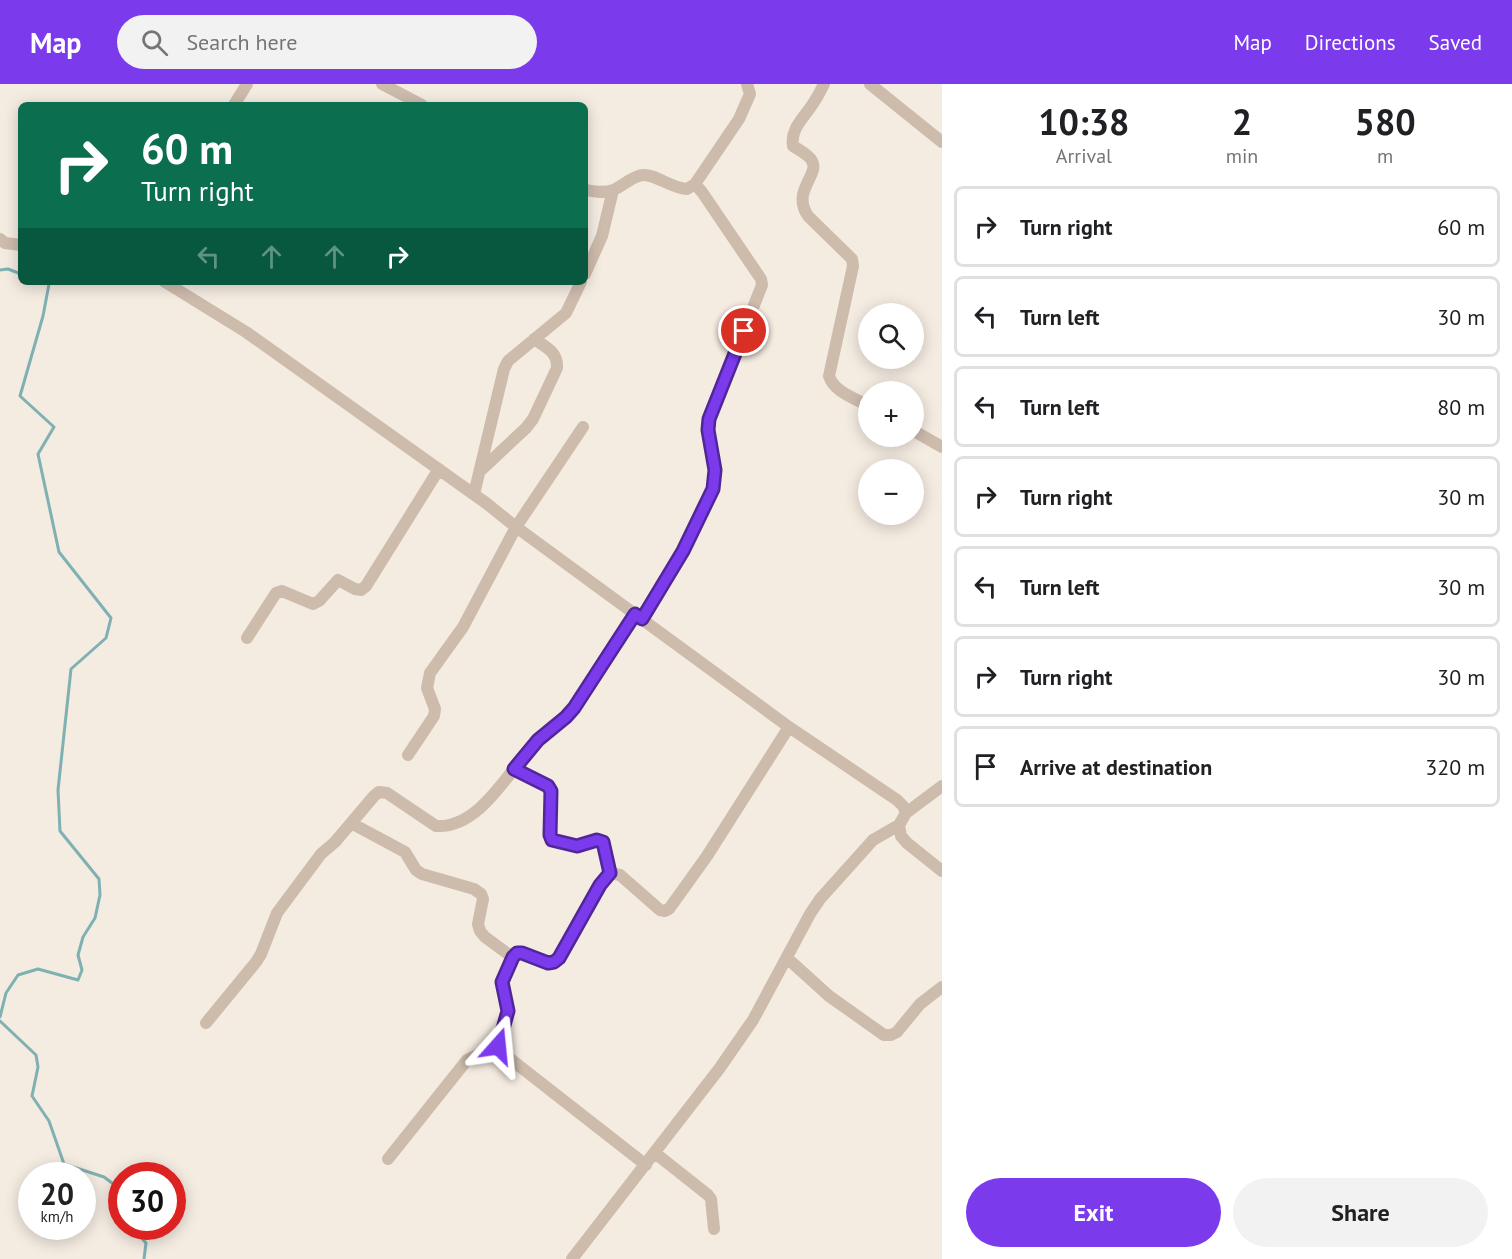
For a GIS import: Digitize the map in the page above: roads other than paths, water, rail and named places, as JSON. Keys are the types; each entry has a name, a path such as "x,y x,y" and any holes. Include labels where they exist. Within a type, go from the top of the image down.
{"street":[{"path":"236,102 246,84"},
{"path":"382,84 416,102"},
{"path":"588,190 604,193 645,175 680,189 687,189 694,184 739,119 750,94 747,84"},
{"path":"824,84 794,130 792,138 793,146 812,159 814,167 801,199 803,208 808,216 852,259 853,266 830,376 837,389 858,401"},
{"path":"870,84 942,142"},
{"path":"206,1023 256,962 273,921 283,904 321,854 335,842 374,796 383,791 436,826 470,818 497,790 538,740 574,708 683,551 713,489 715,470 708,430 709,419 762,285 761,279 702,192 694,184"},
{"path":"588,267 602,236 613,190"},
{"path":"0,239 4,243 18,245"},
{"path":"170,285 246,332 474,494 789,726 897,800 906,813"},
{"path":"474,494 504,369 514,354 566,313 580,285"},
{"path":"480,471 533,419 556,368 557,359 554,353 534,339"},
{"path":"408,755 434,716 435,709 427,688 430,673 463,627 516,527 583,427"},
{"path":"924,437 942,447"},
{"path":"247,638 276,593 282,591 313,604 319,601 338,580 355,589 361,590 366,586 439,469"},
{"path":"610,873 620,875 660,910 669,909 707,856 789,726"},
{"path":"514,769 548,786 551,791 550,835 552,840 577,846 597,840 603,842 610,873"},
{"path":"572,1259 646,1165 753,1020 820,899 873,840 899,825 906,813 942,786"},
{"path":"351,823 405,852 416,870 422,874 474,889 481,894 483,899 478,924 480,931 513,957"},
{"path":"899,825 901,836 907,843 942,871"},
{"path":"610,873 600,885 559,958 548,963 522,953 517,953 513,957 502,982 508,1011 498,1046 503,1054 646,1165"},
{"path":"787,958 830,996 884,1035 897,1032 920,1004 942,987"},
{"path":"388,1158 467,1060 498,1046"},
{"path":"655,1153 708,1195 711,1199 714,1229"}],"waterway":[{"path":"0,270 8,269 18,273"},
{"path":"0,1017 6,993 18,975 38,969 78,980 82,970 78,955 83,937 95,918 100,895 99,879 60,831 58,790 71,669 106,638 111,618 59,552 38,454 54,427 20,396 43,316 49,285"},
{"path":"0,1021 36,1055 38,1067 32,1096 49,1121 64,1164 108,1180"},
{"path":"143,1240 146,1243 144,1259"}]}
